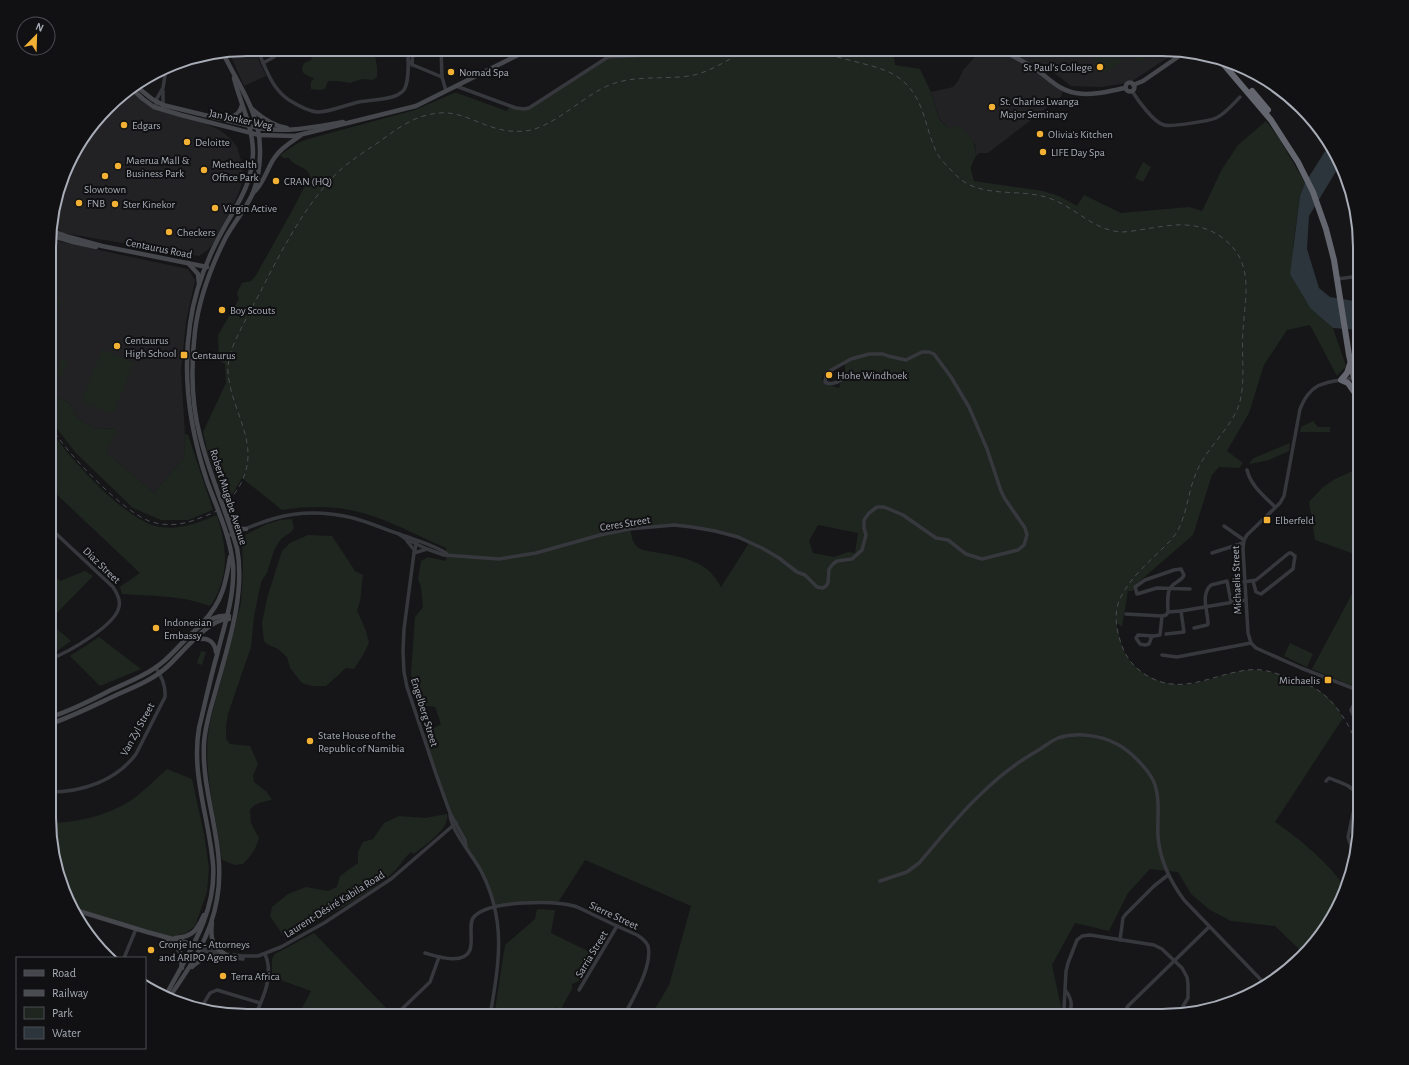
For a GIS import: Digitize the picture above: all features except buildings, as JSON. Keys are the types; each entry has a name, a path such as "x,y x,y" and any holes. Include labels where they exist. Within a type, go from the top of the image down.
{"highway":[{"path":"1228,68 1274,118 1287,138 1305,175 1321,214 1331,243 1353,373"},
{"path":"1349,355 1349,370 1341,380 1350,385 1353,390"}],"main road":[{"path":"1013,56 1034,68 1057,86 1074,93 1088,94 1125,88 1128,91 1132,91 1134,85"},
{"name":"Robert Mugabe Avenue","path":"168,992 182,968 203,924 211,896 213,866 198,773 198,728 227,617 233,581 230,535 221,501 200,437 193,391 195,330 212,269 226,238 253,193 259,169 260,157 258,128 251,107 225,57"},
{"name":"Jan Jonker Weg","path":"140,89 163,107 251,133 277,136 301,135 416,106 514,57"},
{"path":"1125,88 1128,83 1134,85 1144,81 1179,57"},
{"name":"Robert Mugabe Avenue","path":"224,514 217,505 210,488 196,445 187,394 186,369 189,325 192,307 206,267 220,236 247,186 252,167 253,153 250,127 233,74"},
{"name":"Jan Jonker Weg","path":"135,92 156,108 163,107 219,118 250,127 276,131 300,130 352,121"},
{"path":"219,118 238,115 242,104"},
{"path":"251,107 259,115 271,123 284,128 300,130"},
{"path":"253,193 258,187 275,156 301,135"},
{"name":"Centaurus Road","path":"56,233 102,246 212,269"},
{"path":"188,263 198,274 199,286"},
{"path":"224,514 235,526 240,529 246,529"},
{"name":"Robert Mugabe Avenue","path":"172,993 189,970 200,948 214,913 219,888 220,866 205,775 204,742 239,589 240,573 237,548 230,535"},
{"path":"56,715 90,701 156,668 194,632 210,614 221,595 227,577 231,550"},
{"path":"194,632 219,615 233,618"},
{"path":"56,722 84,711 160,673 215,622 227,617"},
{"path":"193,641 199,638 209,639 215,646 216,656"},
{"path":"182,968 180,952 172,941 194,932 203,916 211,896"},
{"name":"Laurent-Désiré Kabila Road","path":"82,912 172,941 200,948"},
{"path":"214,913 212,941 218,950 225,955"},
{"path":"189,970 197,962 206,957 225,955"}],"street":[{"path":"260,56 274,86 283,95 295,104 319,113 360,102 397,96 405,88 408,56"},
{"path":"264,63 274,56"},
{"path":"408,68 412,65 413,56"},
{"path":"441,56 442,77 446,91"},
{"path":"456,86 516,108 524,109 539,102 608,57 628,56"},
{"path":"408,60 412,65 442,77"},
{"path":"163,107 163,88 165,75"},
{"path":"156,108 156,99 163,88"},
{"path":"1132,91 1159,123 1164,125 1217,118 1240,97"},
{"path":"1337,279 1353,277"},
{"name":"Ceres Street","path":"230,535 282,516 316,513 351,517 373,524 399,534 428,549 444,555 499,559 536,554 600,535 629,529 674,525 715,531 738,537 773,554 797,572 805,575 818,587 824,588 828,583 829,569 833,564 837,561 852,558 862,550 866,535 864,520 869,513 877,507 884,507 903,515 936,538 940,540 948,540 966,554 982,560 1018,550 1023,546 1026,537 1025,528 1001,491 987,449 969,407 951,377 934,354 922,352 906,360 878,353 851,360 826,373 824,376 824,380 827,383 833,383 841,380"},
{"name":"Michaelis Street","path":"1251,643 1248,633 1244,582 1244,541 1248,533 1281,501 1285,493 1302,403 1313,388 1330,382 1353,378"},
{"path":"1247,470 1248,477 1254,485 1275,506"},
{"path":"1224,526 1244,541"},
{"name":"Diaz Street","path":"56,534 113,587 118,594 120,607 114,618 108,624 70,650 56,656"},
{"name":"Ceres Street","path":"399,534 406,539 443,551 447,555"},
{"path":"406,539 414,552 428,549"},
{"path":"1212,553 1244,541"},
{"name":"Engelberg Street","path":"417,542 414,552 404,628 404,672 415,712 450,813 459,836 466,846"},
{"path":"1244,582 1253,581 1258,578 1289,553 1294,556 1293,569 1261,594 1256,592 1253,581"},
{"path":"1168,612 1169,589 1182,579 1184,575 1182,569 1174,570 1145,580 1135,588 1136,594 1157,588 1169,589 1190,589"},
{"path":"1194,628 1208,624 1206,593 1209,586 1215,583 1225,581 1228,582 1231,602"},
{"path":"1126,614 1162,616 1166,615 1168,612 1246,600"},
{"path":"1166,634 1184,632 1181,611"},
{"path":"1152,636 1160,635 1162,616"},
{"path":"1162,656 1177,657 1251,643 1256,648 1353,689"},
{"name":"Van Zyl Street","path":"56,792 94,784 108,779 131,761 165,697 165,689 160,673 156,668"},
{"path":"880,881 907,872 919,862 982,792 1024,758 1058,738 1076,735 1108,739 1125,748 1143,765 1153,780 1158,796 1158,837 1161,857 1168,875 1175,887 1184,900 1262,981"},
{"path":"1326,781 1329,778 1353,789"},
{"name":"Engelberg Street","path":"450,813 451,820 482,872 496,907 499,926 499,957 491,1009"},
{"path":"1351,845 1348,837 1353,814"},
{"name":"Laurent-Désiré Kabila Road","path":"447,831 451,820"},
{"name":"Laurent-Désiré Kabila Road","path":"200,948 225,955 258,956 281,948 370,894 391,879 454,824"},
{"path":"447,831 454,832 459,836"},
{"path":"1120,940 1123,918 1154,886 1168,875"},
{"name":"Sierre Street","path":"439,957 454,958 466,955 470,948 473,918 480,912 496,907 521,903 574,906 642,938 645,942 648,951 644,974 627,1009"},
{"name":"Sarria Street","path":"580,990 617,926"},
{"path":"1126,1009 1209,926"},
{"path":"124,957 136,929"},
{"path":"1065,1009 1066,971 1077,940 1082,936 1090,935 1154,945 1162,949 1185,972 1188,984 1188,993 1186,1003 1182,1008"},
{"path":"402,1009 430,982 439,957 425,952"},
{"path":"258,1009 267,984 269,973 266,954"},
{"path":"204,1004 210,993 217,990 260,1003"},
{"path":"1065,990 1071,1001 1070,1009"}],"shaded area":[{"path":"257,56 266,76 244,86 231,57"},
{"name":"St. Charles Lwanga Major Seminary","path":"976,56 1170,56 1134,80 1121,84 1101,87 1071,86 1041,63 1036,62 1030,65 1064,89 1061,97 988,153 980,153 976,156 975,144 955,126 950,130 939,118 931,92 953,87 958,81 963,70"},
{"name":"Maerua Mall & Business Park","path":"134,93 145,102 218,129 230,138 237,147 242,163 243,180 239,192 212,245 208,250 199,256 63,233 57,229 62,197 76,162 88,141 103,121 121,103"},
{"name":"Centaurus High School","path":"56,241 188,269 195,280 186,322 181,371 185,434 184,457 154,493 106,452 117,428 97,429 82,422 76,416 71,404 56,397"}],"green space":[{"path":"312,56 375,56 377,77 373,80 362,79 350,83 328,81 325,89 311,89 311,82 314,78 306,75 302,69 304,63 311,60"},
{"path":"646,56 894,56 895,65 920,69 931,92 939,119 949,129 955,126 959,127 970,136 976,150 971,168 974,181 1043,191 1059,196 1077,206 1084,195 1121,213 1189,207 1202,211 1222,169 1238,145 1266,121 1279,138 1305,183 1300,196 1293,247 1311,309 1333,328 1346,366 1337,376 1310,325 1287,330 1264,365 1249,413 1227,451 1243,463 1239,468 1219,467 1212,475 1193,535 1134,586 1133,591 1128,591 1122,627 1116,622 1123,649 1128,658 1134,666 1151,677 1171,684 1181,685 1205,681 1240,671 1267,671 1281,675 1320,691 1335,705 1343,718 1275,822 1314,852 1342,883 1333,903 1321,924 1300,950 1275,926 1231,921 1210,910 1191,894 1178,872 1150,869 1128,893 1109,931 1075,923 1052,965 1061,1009 655,1009 669,985 691,906 585,860 557,904 521,903 496,907 487,884 450,813 424,734 441,724 435,707 418,705 416,698 418,691 413,684 411,674 415,617 423,607 421,587 418,579 421,561 428,557 446,561 446,548 379,518 351,510 316,507 282,510 242,478 225,503 208,454 203,432 226,383 225,364 219,360 218,335 239,299 237,293 242,283 251,281 255,277 310,176 307,170 291,161 289,158 283,158 280,155 298,143 308,139 415,110 454,93 507,111 510,106 524,109 604,59","holes":["845,363 845,373 839,388 824,383 822,379 825,371","674,525 715,531 749,543 721,587 714,576 698,563 639,548 634,542 630,529","818,525 858,533 855,553 848,552 834,557 813,553 809,541"]},
{"path":"1092,56 1117,56 1121,62 1103,74"},
{"path":"1134,56 1149,56 1139,63"},
{"path":"1143,162 1151,167 1143,182 1135,178"},
{"path":"56,298 61,301 56,313"},
{"path":"102,349 134,363 113,414 81,401"},
{"path":"56,357 59,358 56,365"},
{"path":"62,359 68,362 62,376 56,374"},
{"path":"56,397 71,404 76,416 82,422 97,429 118,428 106,452 154,493 184,457 185,434 188,435 213,510 188,520 161,520 133,508 76,453 56,427"},
{"path":"1313,421 1318,427 1330,427 1330,432 1300,432 1301,427"},
{"path":"56,438 69,455 110,497 139,519 152,525 168,528 193,524 217,515 225,549 225,560 222,582 212,604 209,606 199,602 177,598 122,594 120,587 140,573 56,494"},
{"path":"1290,443 1289,451 1269,460 1250,464 1254,458"},
{"path":"1353,471 1353,554 1315,540 1309,502 1322,488 1335,479"},
{"path":"292,519 294,528 281,539 274,550 267,573 262,580 254,617 251,647 228,714 226,726 226,739 230,744 250,746 258,764 253,776 254,782 267,792 272,800 257,804 250,810 251,823 259,838 255,849 246,861 243,864 235,865 222,860 208,774 207,756 210,722 241,603 243,570 242,540 245,535 267,524 280,520"},
{"path":"308,535 332,536 355,571 363,575 361,598 357,610 366,631 369,643 354,669 346,668 326,686 312,686 302,683 290,668 287,657 278,649 264,641 262,623 267,598 282,551 290,543"},
{"path":"85,571 93,576 56,614 56,577 60,581"},
{"path":"1353,592 1353,686 1312,669"},
{"path":"56,628 71,641 56,651"},
{"path":"99,637 141,669 100,686 70,656"},
{"path":"1290,643 1313,654 1307,667 1284,656"},
{"path":"201,651 206,652 202,665 197,663"},
{"path":"167,769 192,779 204,834 209,868 207,892 195,926 186,933 171,937 136,929 79,909 62,868 56,823 90,818 109,812 132,800"},
{"path":"447,814 445,825 436,836 414,854 411,852 392,873 378,884 344,906 289,936 283,935 270,916 272,907 288,894 306,887 328,891 337,887 340,876 358,863 358,852 363,842 373,839 384,823 399,816 425,818"},
{"path":"537,909 555,910 551,933 596,955 579,981 572,984 572,989 562,1007 565,1009 557,1009 556,1007 554,1009 495,1009 505,945 535,919"},
{"path":"314,933 386,1008 302,1009 311,991 272,977 272,959 275,954"}],"water":[{"path":"1326,150 1337,170 1309,216 1307,249 1319,288 1330,297 1353,301 1353,329 1333,328 1311,309 1290,274 1300,196 1305,183"}],"railway":[{"path":"56,434 80,464 110,493 124,505 149,521 171,525 184,523 211,514 229,501 239,487 246,472 248,457 244,430 235,403 228,373 232,349 243,324 291,235 325,186 340,170 356,157 400,127 422,116 439,113 454,114 502,130 524,131 544,126 594,93 613,84 634,79 689,76 711,69 736,56"},
{"path":"834,56 880,68 893,74 904,82 917,98 939,157 958,177 971,186 985,190 1025,193 1054,200 1063,204 1094,224 1103,228 1121,232 1163,226 1196,226 1217,234 1234,249 1240,258 1246,279 1242,387 1239,405 1230,423 1200,464 1193,480 1183,518 1177,532 1138,573 1126,588 1118,604 1116,615 1119,636 1126,655 1131,662 1146,675 1159,681 1172,684 1184,684 1235,672 1257,670 1275,673 1313,687 1329,699 1336,707 1353,734"}],"place":[{"name":"St Paul's College","path":"1100,67"},
{"name":"Nomad Spa","path":"451,72"},
{"name":"St. Charles Lwanga Major Seminary","path":"992,107"},
{"name":"Edgars","path":"124,125"},
{"name":"Olivia's Kitchen","path":"1040,134"},
{"name":"Deloitte","path":"187,142"},
{"name":"LIFE Day Spa","path":"1043,152"},
{"name":"Maerua Mall & Business Park","path":"118,166"},
{"name":"Methealth Office Park","path":"204,170"},
{"name":"Slowtown","path":"105,176"},
{"name":"CRAN (HQ)","path":"276,181"},
{"name":"FNB","path":"79,203"},
{"name":"Ster Kinekor","path":"115,204"},
{"name":"Virgin Active","path":"215,208"},
{"name":"Checkers","path":"169,232"},
{"name":"Boy Scouts","path":"222,310"},
{"name":"Centaurus High School","path":"117,346"},
{"name":"Centaurus","path":"184,355"},
{"name":"Hohe Windhoek","path":"829,375"},
{"name":"Elberfeld","path":"1267,520"},
{"name":"Indonesian Embassy","path":"156,628"},
{"name":"Michaelis","path":"1328,680"},
{"name":"State House of the Republic of Namibia","path":"310,741"},
{"name":"Cronje Inc - Attorneys and ARIPO Agents","path":"151,950"},
{"name":"Terra Africa","path":"223,976"}]}
